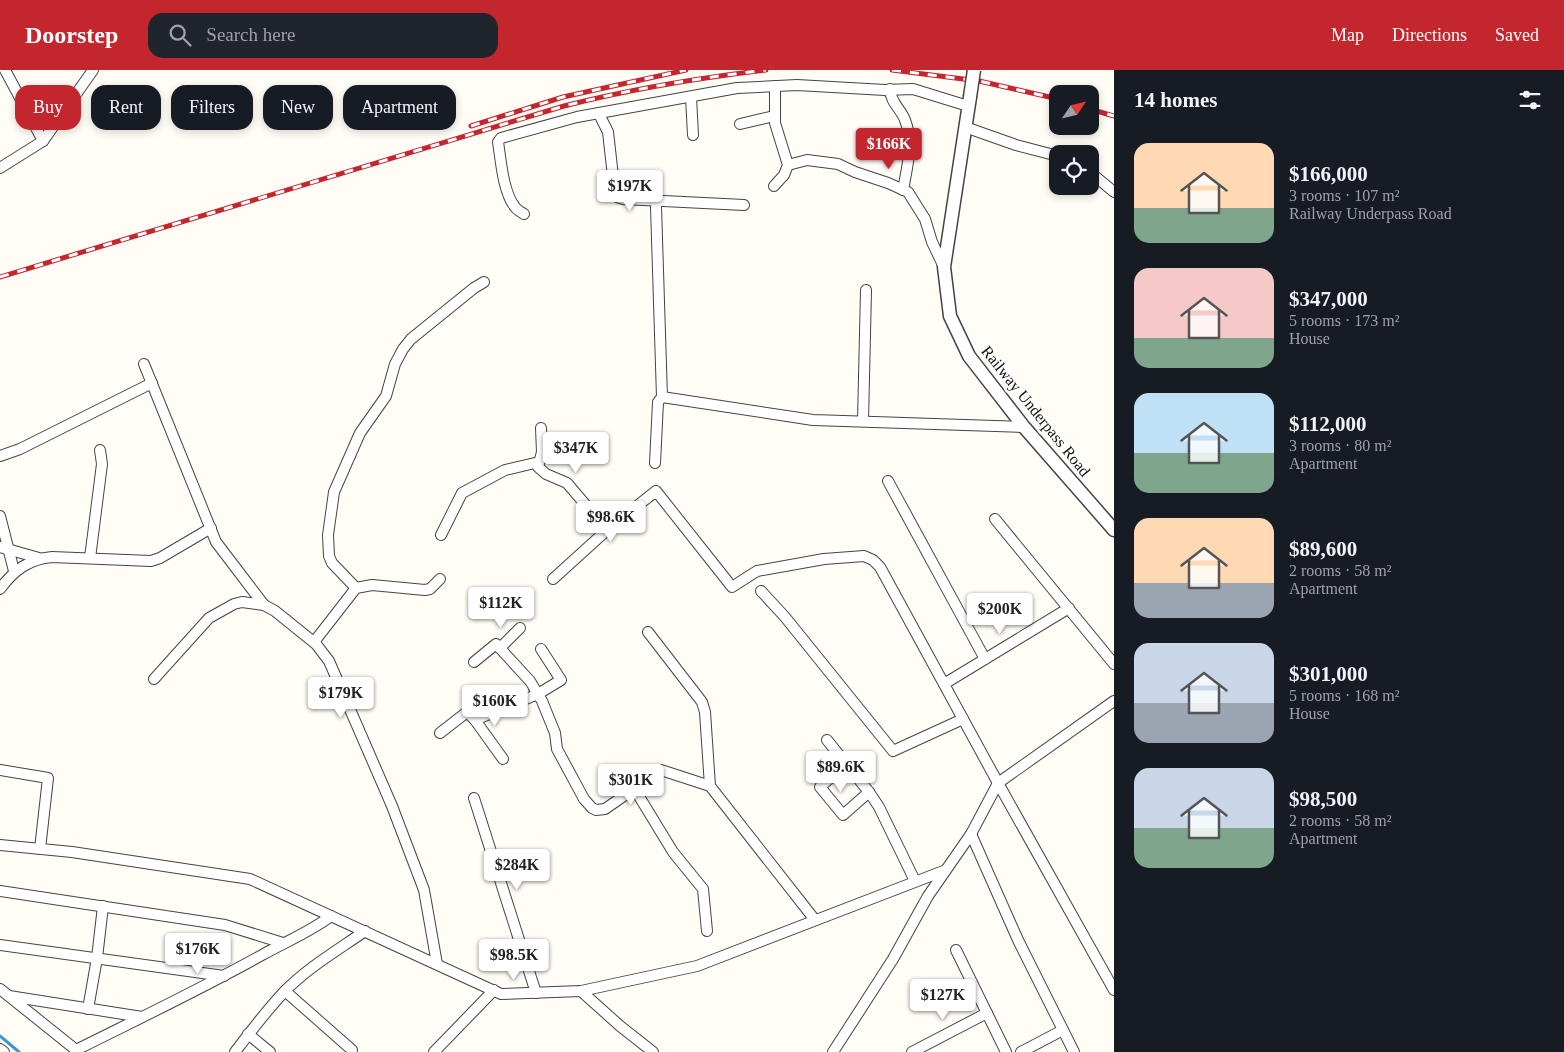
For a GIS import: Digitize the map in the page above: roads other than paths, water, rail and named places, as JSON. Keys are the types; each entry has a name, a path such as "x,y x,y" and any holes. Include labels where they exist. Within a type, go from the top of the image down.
{"street":[{"path":"5,70 43,141"},
{"path":"0,168 43,141 93,70"},
{"name":"Railway Underpass Road","path":"974,70 944,264 950,316 969,356 1024,427 1114,530"},
{"path":"524,214 515,206 507,189 498,142 501,138 577,117 737,88 797,85 923,91 969,101"},
{"path":"774,186 784,175 788,165 774,116 775,86"},
{"path":"890,89 890,96 905,119 909,141 909,154 903,190"},
{"path":"692,97 693,136"},
{"path":"599,114 608,132 615,194 617,197 623,199 744,205"},
{"path":"740,124 774,116"},
{"path":"965,127 1016,145 1049,154"},
{"path":"788,165 807,160 838,164 908,192 925,219 935,250 944,264"},
{"path":"1099,180 1114,192"},
{"path":"655,463 658,402 662,397 656,207"},
{"path":"356,588 332,563 329,556 328,536 334,492 360,433 386,396 395,364 403,349 411,339 484,282"},
{"path":"864,421 866,290"},
{"path":"144,364 216,542 264,605"},
{"path":"0,456 20,449 152,383"},
{"path":"662,397 813,420 1024,427"},
{"path":"541,428 542,452 538,467 546,474 567,483 607,530"},
{"path":"90,558 102,464 100,450"},
{"path":"441,536 462,493 505,470 539,462"},
{"path":"888,481 985,659"},
{"path":"553,578 656,490 732,587 757,571 824,559 864,556 874,560 880,567 998,783 1113,987"},
{"path":"0,516 4,548 14,571"},
{"path":"995,520 1070,608 1114,664"},
{"path":"0,589 14,571 39,558 52,556 152,561 210,528"},
{"path":"4,548 39,558"},
{"path":"314,642 356,588 372,585 425,590 430,589 440,579"},
{"path":"761,591 893,752 963,719"},
{"path":"154,679 209,618 234,604 242,602 264,605 276,610 314,642 329,661 392,806 415,865 424,890 437,964"},
{"path":"944,684 1070,608"},
{"path":"500,648 520,628"},
{"path":"648,632 702,702 705,712 710,786 814,920"},
{"path":"474,662 496,644 530,682 553,725 557,749 584,799 592,808 596,810 605,809 661,770 710,786"},
{"path":"474,720 538,694 561,680 540,649"},
{"path":"833,1052 893,960 928,896 971,834 998,783 1114,701"},
{"path":"440,733 467,712 502,759"},
{"path":"828,740 879,807 915,881"},
{"path":"846,764 820,787 843,815 869,792"},
{"path":"0,770 48,778 40,849"},
{"path":"634,788 673,852 703,889 707,931"},
{"path":"474,798 536,993"},
{"path":"971,834 1018,940 1074,1052"},
{"path":"0,845 72,852 250,879 501,994 581,991 698,966 946,870"},
{"path":"0,891 225,925 283,943"},
{"path":"88,1009 97,958 103,906"},
{"path":"4,992 76,1050 224,976 283,943 315,928 331,916"},
{"path":"235,1052 264,1014 285,991 311,969 365,931"},
{"path":"0,945 224,976"},
{"path":"956,950 1006,1052"},
{"path":"434,1052 494,990"},
{"path":"285,991 352,1050"},
{"path":"581,991 653,1052"},
{"path":"4,992 88,1009 142,1017"},
{"path":"912,1052 987,1013"},
{"path":"1021,1052 1063,1030"},
{"path":"248,1034 270,1052"},
{"path":"0,1049 4,1052"}],"waterway":[{"path":"0,1036 19,1052"}],"railway":[{"path":"471,126 563,97 686,70"},
{"path":"0,277 564,106 614,94 766,70"},
{"path":"892,70 979,81 1049,97"},
{"path":"1099,112 1114,116"}]}
